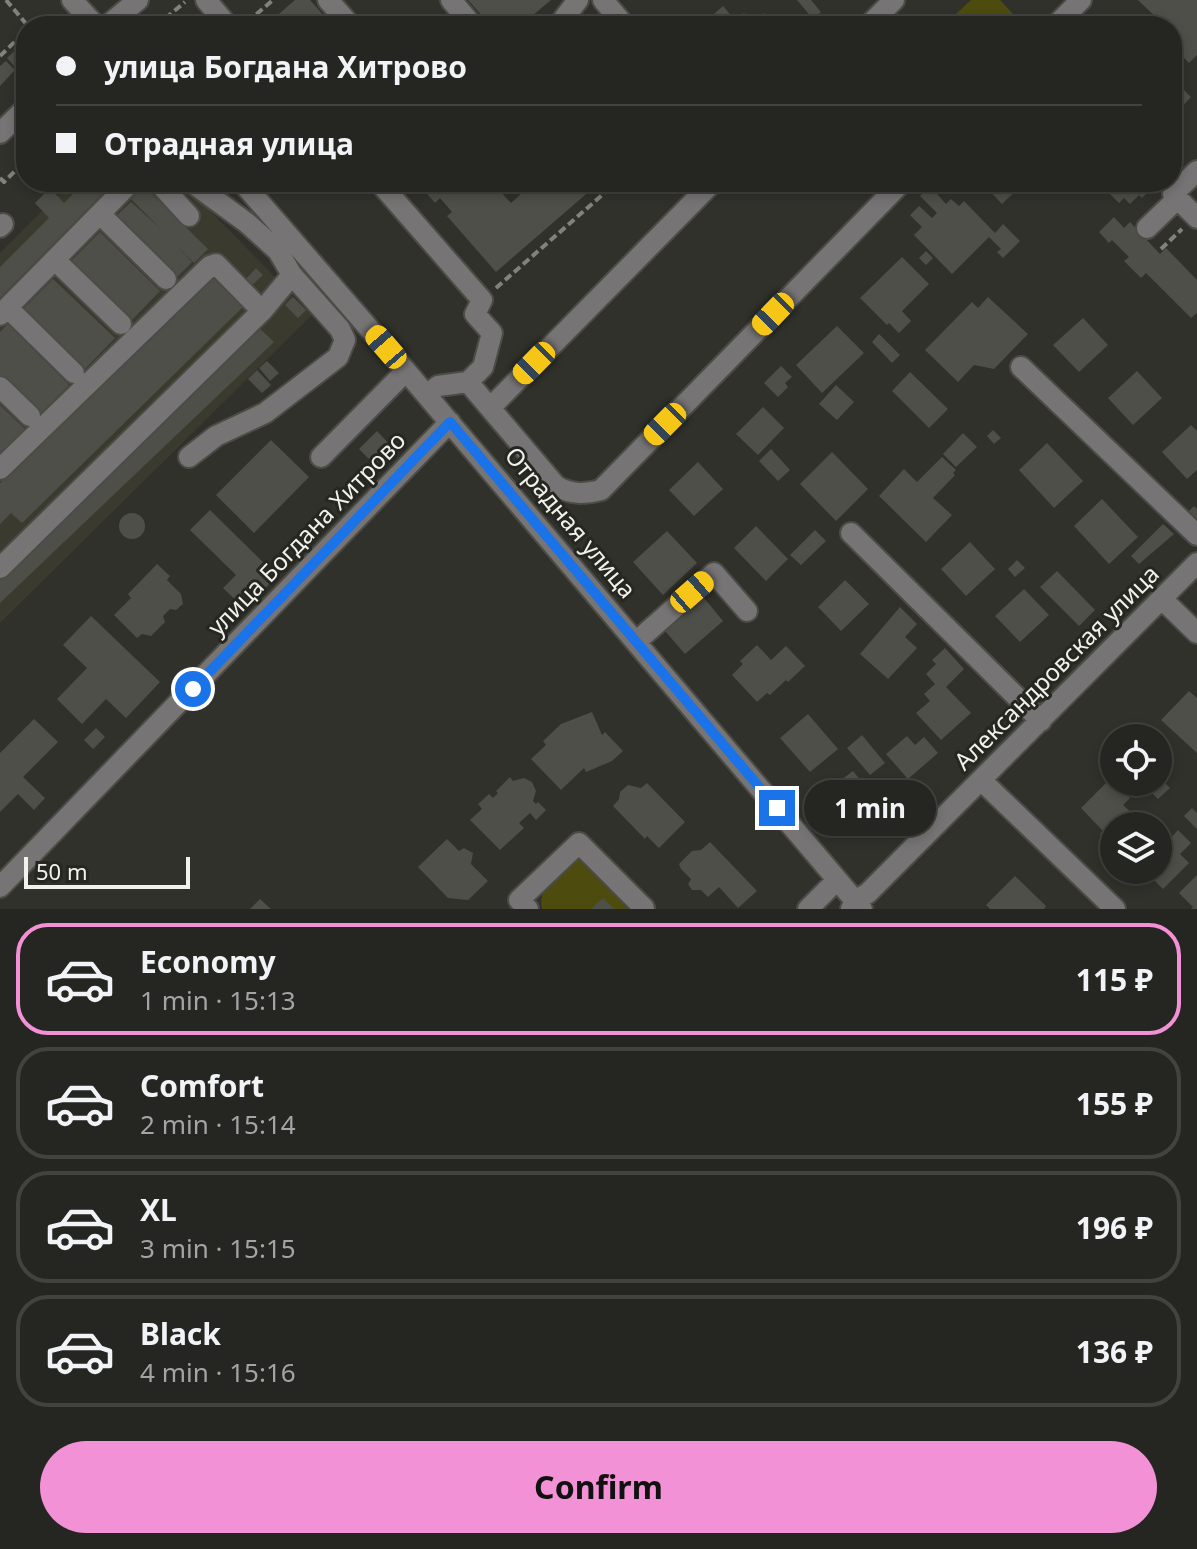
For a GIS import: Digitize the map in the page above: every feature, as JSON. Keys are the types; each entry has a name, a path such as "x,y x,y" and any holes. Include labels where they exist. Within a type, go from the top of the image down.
{"street":[{"path":"72,0 87,16"},
{"path":"119,16 138,0"},
{"path":"206,0 220,16"},
{"path":"328,0 342,16"},
{"path":"451,0 465,16"},
{"path":"566,16 578,0"},
{"path":"603,0 617,16"},
{"path":"878,16 894,0"},
{"path":"1065,16 1081,0"},
{"path":"0,133 16,118"},
{"path":"1182,185 1197,171"},
{"path":"74,373 4,311 121,192"},
{"path":"167,192 189,216"},
{"path":"189,457 216,436 265,413 338,357 345,340 340,329 292,275 278,251 205,192"},
{"name":"Отрадная улица","path":"251,192 637,641 856,906"},
{"path":"388,192 482,300 475,314 492,333 483,367 468,382 438,386 427,395"},
{"path":"490,408 703,192"},
{"path":"468,382 556,486 568,492 585,494 601,490 892,192"},
{"path":"1175,192 1173,194 1177,199 1196,217"},
{"path":"1147,228 1177,199"},
{"path":"100,214 166,279"},
{"path":"55,260 121,324"},
{"path":"0,469 210,266 216,264 262,311"},
{"path":"0,568 262,311 292,275"},
{"path":"1021,367 1197,535"},
{"path":"321,457 406,371"},
{"path":"0,387 30,416"},
{"name":"улица Богдана Хитрово","path":"0,887 450,422"},
{"path":"851,533 1041,721"},
{"name":"Александровская улица","path":"856,906 1197,563"},
{"path":"637,641 714,573 747,611"},
{"path":"1162,599 1197,633"},
{"path":"982,781 1115,909"},
{"path":"528,909 519,900 579,843 643,909"},
{"path":"808,909 837,880"}],"path":[{"path":"168,16 186,0"},
{"path":"254,16 273,0"},
{"path":"0,178 4,182 16,170"},
{"path":"494,290 606,192"},
{"path":"1161,249 1196,217"}],"shaded area":[{"path":"971,0 1000,0 1013,14 1011,16 954,16"},
{"path":"61,192 192,192 312,315 0,623 0,253"},
{"path":"584,858 629,906 628,909 542,909 543,892 553,876 568,864"}],"building":[{"path":"295,0 310,0 324,16 277,16"},
{"path":"468,0 551,0 532,16 482,16"},
{"path":"797,0 811,0 821,12 810,16"},
{"path":"1138,0 1197,0 1197,55 1189,63 1182,56 1182,16 1155,16"},
{"path":"723,6 732,16 712,16"},
{"path":"16,49 16,68 7,58"},
{"path":"6,61 15,70 0,86 0,66"},
{"path":"1182,88 1191,97 1182,106"},
{"path":"46,192 54,192 64,203 75,192 104,192 0,298 0,267 49,218 35,203"},
{"path":"130,192 150,192 208,249 194,263 176,245 192,262 177,277 116,216 131,202 160,228 127,195"},
{"path":"426,192 501,192 511,203 521,192 588,192 496,272 447,216 452,212 440,198 435,203"},
{"path":"924,192 935,192 946,204 951,199 959,206 964,201 995,233 1003,224 1020,241 1003,258 997,252 1001,249 989,237 952,274 914,235 922,227 910,215 919,206 932,218 937,213 920,196"},
{"path":"991,192 1015,192 1002,204"},
{"path":"1148,192 1142,198 1139,195 1130,204 1124,198 1119,203 1109,193"},
{"path":"1114,217 1124,228 1130,222 1160,254 1166,248 1197,280 1197,313 1191,318 1146,273 1141,278 1124,261 1129,257 1099,232"},
{"path":"100,232 160,291 131,321 71,261"},
{"path":"926,251 933,258 926,265 919,258"},
{"path":"902,257 929,284 902,311 911,321 899,333 860,298"},
{"path":"256,268 263,275 251,286 245,280"},
{"path":"214,277 243,307 22,523 11,513 0,524 0,483"},
{"path":"53,279 115,338 85,369 23,309"},
{"path":"293,297 306,310 298,318 285,305"},
{"path":"988,297 1028,334 994,369 974,365 958,382 925,350 972,302 978,308"},
{"path":"1083,318 1108,345 1079,372 1053,345"},
{"path":"8,324 69,385 39,415 0,375 0,332"},
{"path":"837,326 864,353 822,393 796,365"},
{"path":"258,327 274,342 0,603 0,577"},
{"path":"879,334 900,355 892,363 872,342"},
{"path":"267,361 279,373 270,381 259,368"},
{"path":"781,366 792,377 785,383 788,387 778,397 764,383"},
{"path":"257,370 271,385 262,393 248,379"},
{"path":"1137,371 1162,398 1133,425 1108,398"},
{"path":"910,372 948,409 929,428 892,391"},
{"path":"836,385 854,402 837,420 819,404"},
{"path":"0,405 25,429 0,455"},
{"path":"763,407 784,428 758,455 736,434"},
{"path":"1191,425 1197,431 1197,470 1187,479 1162,452"},
{"path":"993,430 1001,438 994,444 987,436"},
{"path":"377,431 393,448 375,465 359,449"},
{"path":"963,433 977,447 956,467 943,454"},
{"path":"271,440 309,477 254,533 216,495"},
{"path":"1047,443 1083,481 1054,508 1019,470"},
{"path":"771,449 790,470 778,481 759,461"},
{"path":"832,452 868,489 836,521 800,484"},
{"path":"942,457 956,470 955,475 933,498 952,515 926,542 879,496 904,469 917,482"},
{"path":"698,462 723,489 694,516 669,490"},
{"path":"1102,499 1138,537 1109,564 1074,526"},
{"path":"1194,506 1197,509 1197,523 1187,513"},
{"path":"210,510 277,576 245,609 223,588 236,575 190,530"},
{"path":"132,513 141,517 145,526 141,535 132,539 123,535 119,526 123,517"},
{"path":"1163,524 1174,534 1139,564 1131,556"},
{"path":"756,526 788,559 766,581 734,548"},
{"path":"815,530 826,541 801,565 790,555"},
{"path":"667,531 697,563 663,595 633,562"},
{"path":"970,542 995,569 966,596 941,569"},
{"path":"1017,560 1025,568 1015,577 1008,569"},
{"path":"157,564 170,576 167,580 181,594 183,604 176,610 170,609 163,616 165,622 151,636 142,634 137,638 114,615 131,598 128,594"},
{"path":"1057,571 1095,610 1079,626 1040,587"},
{"path":"845,580 869,604 841,631 818,607"},
{"path":"1024,589 1049,615 1020,642 995,616"},
{"path":"704,598 723,621 685,654 665,631"},
{"path":"900,607 917,624 905,637 917,648 888,679 860,654"},
{"path":"91,616 160,682 126,718 106,699 82,724 57,699 87,668 63,645"},
{"path":"757,645 771,660 786,646 805,666 788,682 786,680 757,702 732,675 743,664 740,661"},
{"path":"945,648 964,669 946,687 971,713 941,740 916,713 930,701 924,694 935,684 926,674 936,664 932,660"},
{"path":"1189,691 1197,698 1197,753 1172,730 1172,724 1161,720"},
{"path":"592,712 602,735 605,732 623,751 612,761 586,772 584,768 561,790 531,759 546,745 543,741 561,724"},
{"path":"808,714 838,749 810,772 780,738"},
{"path":"34,719 58,742 23,777 45,798 34,810 18,794 0,812 0,753"},
{"path":"96,728 105,737 93,749 84,740"},
{"path":"862,735 885,763 870,775 847,748"},
{"path":"907,736 915,745 924,737 938,753 908,779 886,754"},
{"path":"853,771 869,791 879,782 892,799 853,829 824,793"},
{"path":"510,777 513,781 524,778 532,782 536,791 533,801 546,810 536,820 530,813 519,823 524,828 500,850 470,820 482,809 478,804 489,794 493,798"},
{"path":"647,783 685,822 659,848 647,836 645,839 613,806 620,792 628,785 641,788"},
{"path":"1100,789 1100,796 1130,798 1123,805 1131,812 1100,812 1100,828 1081,808"},
{"path":"1192,808 1197,813 1197,829 1184,816"},
{"path":"1178,830 1191,843 1180,854 1189,863 1172,880 1172,837"},
{"path":"447,839 459,851 464,848 473,853 471,864 488,881 468,900 448,898 418,867"},
{"path":"710,842 757,891 738,908 719,887 708,897 701,890 692,890 688,884 691,879 681,869 679,864 692,851 701,850"},
{"path":"1197,875 1197,909 1191,909 1193,907 1179,893"},
{"path":"1015,876 1046,906 1044,909 990,909 986,905"},
{"path":"603,898 614,909 591,909"},
{"path":"260,899 271,909 250,909"}],"route":[{"path":"193,689 450,422 777,808"}]}
